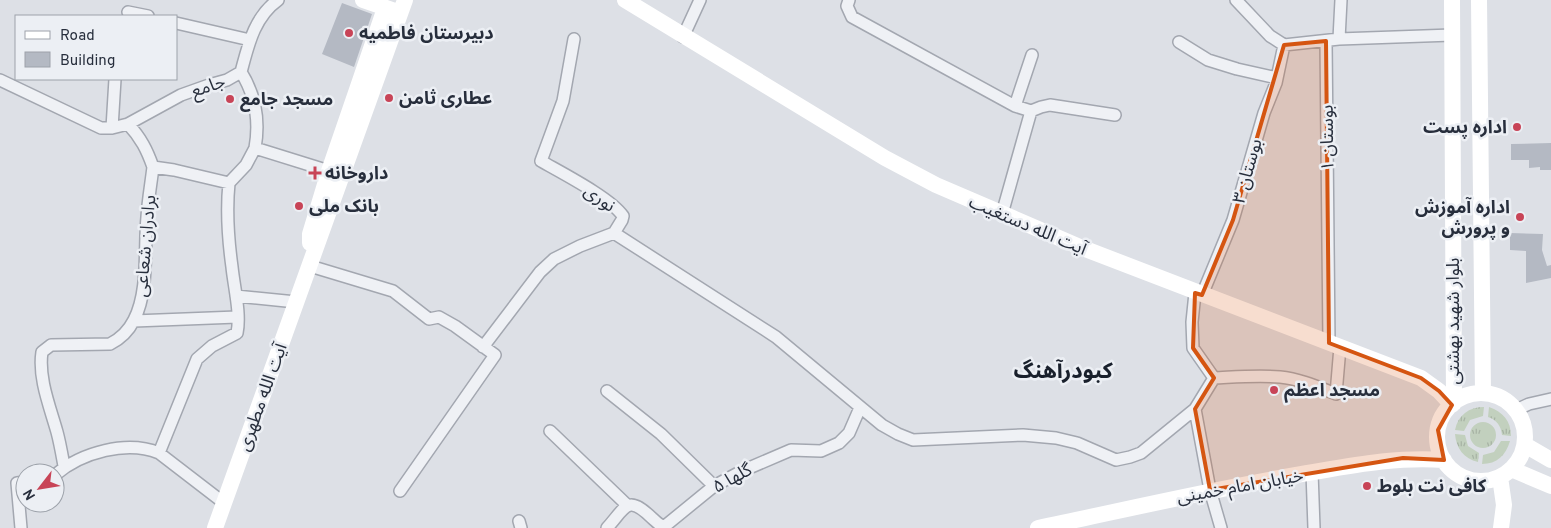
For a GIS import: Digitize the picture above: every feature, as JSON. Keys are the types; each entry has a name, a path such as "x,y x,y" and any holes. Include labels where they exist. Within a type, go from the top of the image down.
{"main road":[{"path":"363,0 396,7"},
{"name":"آیت الله دستغیب","path":"625,0 908,172 1080,247 1421,378 1453,404"},
{"name":"بلوار شهید بهشتی","path":"1452,0 1453,404"},
{"name":"بلوار شهید بهشتی","path":"1479,0 1483,393"},
{"name":"آیت الله مطهری","path":"310,266 310,234 329,171 396,7"},
{"name":"آیت الله مطهری","path":"215,528 310,266 396,7"},
{"path":"1453,150 1481,150"},
{"path":"1483,393 1497,396 1507,402 1516,410 1525,430 1525,444 1519,460 1506,473 1489,480 1470,479 1453,470 1444,460 1439,448 1438,430 1443,416 1453,404 1467,395 1483,393"},
{"path":"1525,444 1551,460"},
{"name":"خیابان امام خمینی","path":"1038,528 1210,490 1312,472 1403,458 1444,460"},
{"path":"1506,473 1551,486"},
{"path":"1501,528 1506,473"}],"street":[{"name":"جامع","path":"112,128 128,124 181,95 227,80 241,72 250,40 262,16 278,0"},
{"path":"683,37 700,0"},
{"path":"849,0 847,6 852,17 1015,106 1031,111 1050,106 1115,115"},
{"path":"1236,0 1270,36 1284,45 1339,40 1452,35"},
{"path":"1339,40 1341,0"},
{"path":"129,9 145,15"},
{"path":"178,23 250,40"},
{"name":"نوری","path":"483,347 540,272 554,259 580,246 614,234 622,220 623,216 620,212 569,176 541,161 563,101 574,39"},
{"path":"1179,42 1208,60 1277,78"},
{"name":"بوستان ۱","path":"1214,378 1280,377 1298,380 1336,394 1326,42"},
{"name":"بوستان ۳","path":"1214,378 1194,348 1192,322 1199,294 1233,220 1264,113 1277,78 1284,45"},
{"path":"1015,106 1032,55"},
{"path":"159,454 198,359 212,346 237,333 236,296 226,224 229,183 246,165 255,148 257,119 253,95 241,72"},
{"path":"0,80 86,122 101,128 112,128 115,80"},
{"path":"1002,214 1031,111"},
{"path":"128,124 138,135 147,150 153,167 229,183"},
{"path":"255,148 329,171"},
{"name":"برادران شعاعی","path":"63,463 46,396 40,361 42,352 51,345 110,344 118,339 134,321 143,289 147,217 153,167"},
{"path":"614,234 776,337 864,410 890,429 913,440 1023,435 1056,438 1077,443 1116,460 1141,453 1195,409 1214,378"},
{"path":"310,266 393,291 429,319 439,316 495,355 400,491"},
{"path":"236,296 296,302"},
{"path":"134,321 237,317"},
{"path":"608,391 661,434 714,486"},
{"path":"1516,410 1529,404 1551,400"},
{"path":"1195,409 1210,490 1221,528"},
{"name":"گلها ۵","path":"628,506 633,504 640,507 660,526 665,526 714,486 742,471 791,450 811,451 830,448 839,443 849,433 859,410 864,410"},
{"path":"550,431 628,506 607,528"},
{"path":"65,466 94,454 120,448 147,448 159,454 224,503"},
{"path":"1312,472 1314,528"},
{"path":"21,513 21,528"}],"highlighted area":[{"path":"1326,41 1329,343 1421,378 1439,391 1452,405 1438,430 1444,460 1403,458 1210,490 1195,409 1214,378 1193,348 1195,293 1202,295 1233,220 1284,45"}],"green space":[{"path":"1484,407 1483,416 1470,420 1464,431 1455,430 1456,425 1465,413 1474,408"},
{"path":"1489,407 1502,414 1510,426 1511,436 1502,435 1498,424 1488,417"},
{"path":"1483,422 1492,426 1496,435 1492,444 1483,448 1474,444 1470,435 1474,426"},
{"path":"1455,434 1465,435 1468,446 1479,453 1478,462 1465,456 1457,444"},
{"path":"1501,441 1510,441 1500,458 1487,464 1482,464 1483,455 1494,452"}],"building":[{"name":"دبیرستان فاطمیه","path":"342,3 372,14 354,67 322,54"},
{"path":"1551,143 1551,170 1540,170 1540,167 1529,168 1529,160 1511,160 1511,144"},
{"path":"1510,233 1543,234 1542,250 1547,266 1551,265 1551,278 1526,283 1526,251 1510,250"}],"place":[{"name":"دبیرستان فاطمیه","path":"349,33"},
{"name":"عطاری ثامن","path":"389,98"},
{"name":"مسجد جامع","path":"230,99"},
{"name":"اداره پست","path":"1517,127"},
{"name":"داروخانه","path":"315,173"},
{"name":"بانک ملی","path":"299,206"},
{"name":"اداره آموزش و پرورش","path":"1520,217"},
{"name":"مسجد اعظم","path":"1274,390"},
{"name":"کافی نت بلوط","path":"1367,486"}],"district":[{"name":"کبودرآهنگ","path":"1063,370"}]}
